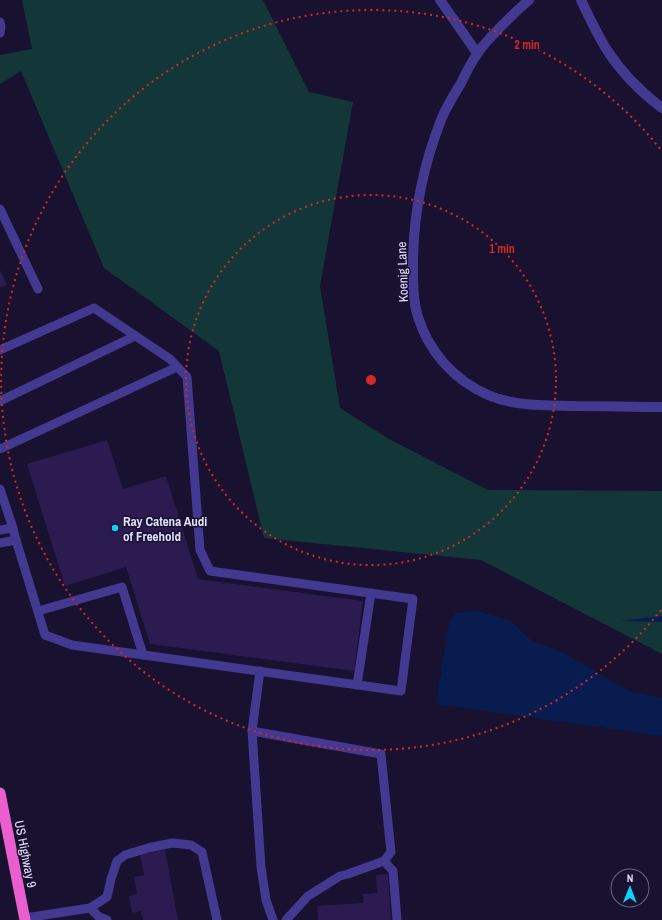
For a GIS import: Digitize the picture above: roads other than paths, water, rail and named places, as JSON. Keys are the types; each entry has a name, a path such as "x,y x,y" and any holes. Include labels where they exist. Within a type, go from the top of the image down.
{"highway":[{"name":"US Highway 9","path":"0,793 25,919"}],"street":[{"path":"440,0 477,53"},
{"name":"Koenig Lane","path":"528,0 507,20 477,53 441,118 420,191 415,221 413,281 418,315 423,331 432,348 447,367 464,382 488,395 508,402 535,405 662,407"},
{"path":"581,0 607,50 637,86 662,108"}],"lane":[{"path":"0,22 0,33"},
{"path":"0,209 38,289"},
{"path":"0,350 94,308 170,359 187,377 200,550 210,571 413,599 401,691 72,645 45,635 0,489"},
{"path":"0,401 135,336"},
{"path":"0,449 177,367"},
{"path":"0,530 13,528"},
{"path":"0,543 16,540"},
{"path":"38,611 122,587 143,655"},
{"path":"357,684 371,593"},
{"path":"260,671 252,731 261,867 266,900 273,920"},
{"path":"252,731 381,754 391,852 384,861 340,876 308,896 286,920"},
{"path":"25,919 90,908 107,897 117,861 125,855 172,843 191,845 202,852 217,920"},
{"path":"384,861 393,871 397,920"},
{"path":"90,908 99,917 107,920"}],"water":[{"path":"478,611 511,621 532,641 562,652 631,692 662,698 662,736 436,704 449,623 455,613"},
{"path":"662,616 662,622 620,621"}],"place":[{"name":"Ray Catena Audi of Freehold","path":"115,528"}]}
